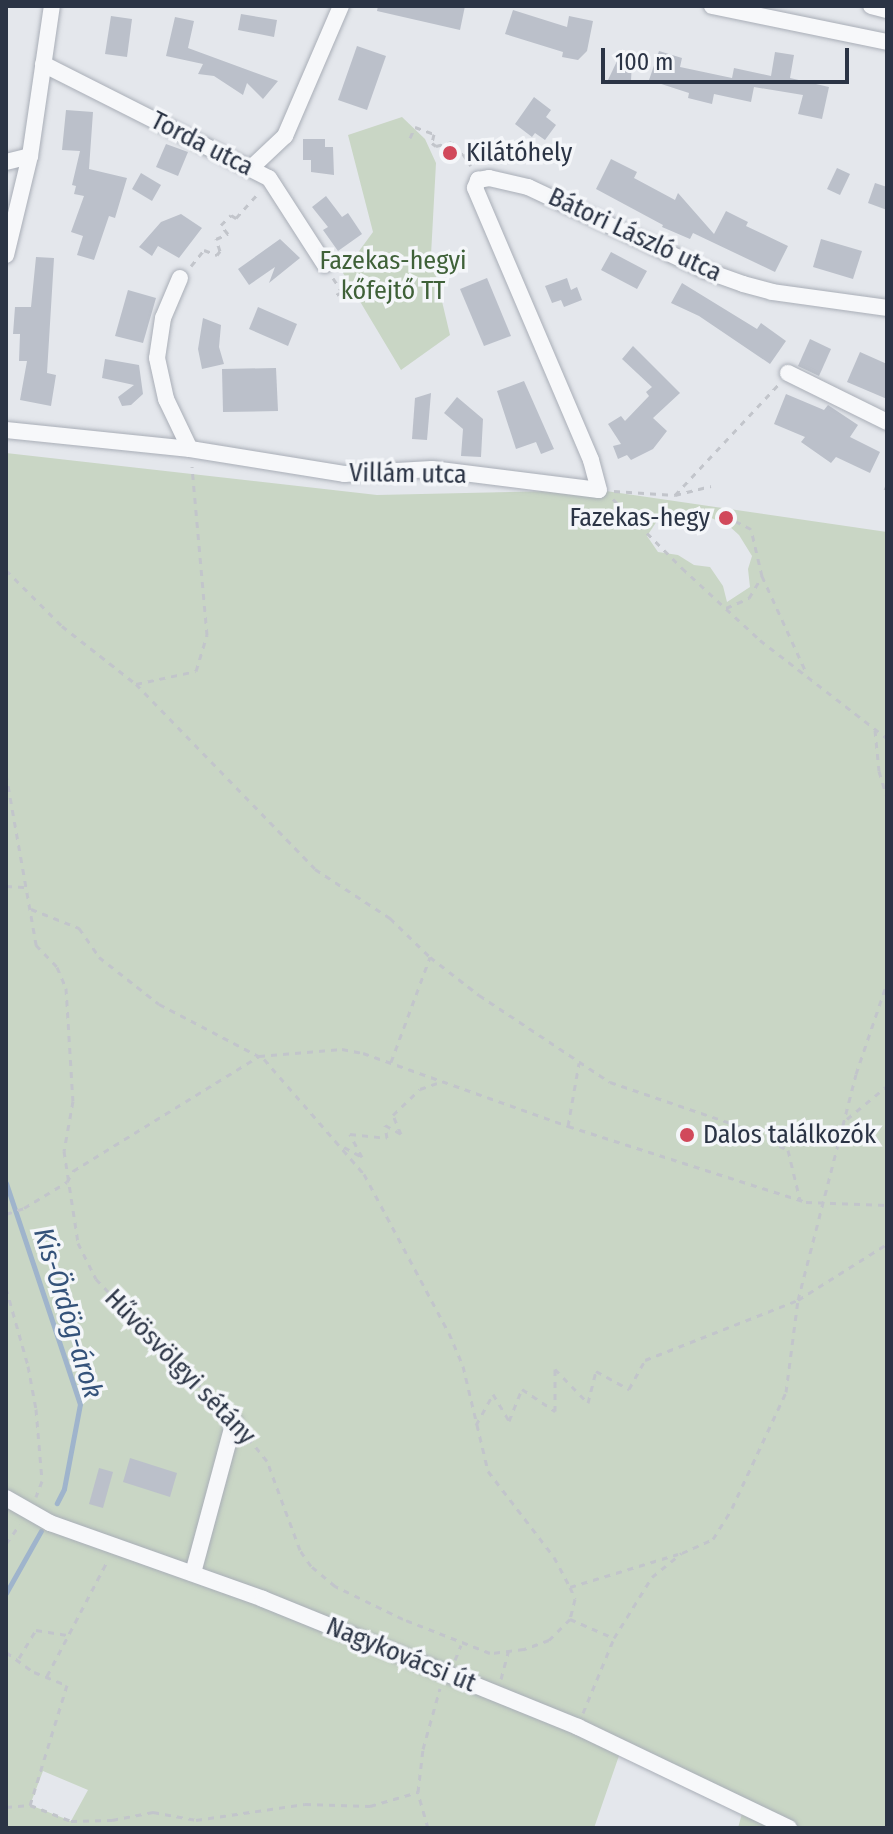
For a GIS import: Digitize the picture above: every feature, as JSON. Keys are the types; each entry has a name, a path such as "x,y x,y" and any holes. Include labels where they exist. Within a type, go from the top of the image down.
{"street":[{"path":"6,255 30,156 52,6"},
{"path":"251,168 285,136 341,6"},
{"path":"712,6 887,42"},
{"path":"871,6 887,10"},
{"name":"Torda utca","path":"43,64 269,178 325,265"},
{"path":"6,162 30,156"},
{"name":"Bátori László utca","path":"599,490 591,460 475,188 478,180 502,178 528,187 704,270 743,284 772,292 887,308"},
{"path":"180,278 163,318 157,358 166,399 190,449"},
{"path":"788,373 887,422"},
{"name":"Villám utca","path":"6,430 190,449 344,474 432,469 599,490"},
{"path":"193,1573 234,1421"},
{"name":"Nagykovácsi út","path":"6,1498 32,1505 115,1546 193,1573 578,1727 789,1828"}],"path":[{"path":"410,138 415,127 434,134 432,143 436,146 452,142 471,166"},
{"path":"450,153 459,152"},
{"path":"180,278 204,250 217,255 220,251 216,239 228,234 221,225 248,207"},
{"path":"325,265 342,292"},
{"path":"336,295 342,292 361,296"},
{"path":"675,495 767,396"},
{"path":"136,684 196,671 207,635 190,449"},
{"path":"599,490 675,495 711,486"},
{"path":"599,490 621,503 682,568 726,608 887,738"},
{"path":"729,518 751,529 762,576 807,674"},
{"path":"6,570 62,626 136,684 315,869 390,918 430,957 479,995 610,1082 736,1125 788,1150 800,1200"},
{"path":"726,608 749,598 762,576"},
{"path":"875,729 879,771 887,797"},
{"name":"Hűvösvölgyi sétány","path":"6,774 36,945 57,967 66,988 73,1101 64,1151 67,1182 85,1264 234,1421 267,1461 300,1550 323,1578 462,1644 490,1653 508,1652"},
{"path":"6,886 28,887"},
{"path":"31,909 79,928 99,957 159,1004 259,1056 364,1174 443,1321 463,1366 488,1471 554,1557 575,1599 570,1619 549,1640 508,1652 497,1694"},
{"path":"391,1063 430,957"},
{"path":"570,1587 682,1553 713,1539 732,1508 786,1392 798,1300 847,1119 856,1074 887,983"},
{"path":"7,1214 24,1208 67,1182 73,1171 259,1056 342,1049 800,1200 823,1205 887,1205"},
{"path":"568,1126 579,1063"},
{"path":"340,1145 362,1157 350,1134 387,1138 385,1125 401,1134 393,1115 420,1089 438,1082"},
{"path":"847,1119 887,1086"},
{"path":"476,1425 493,1394 509,1421 522,1389 555,1411 555,1369 588,1403 596,1371 629,1389 645,1360 798,1300 887,1244"},
{"path":"6,1288 28,1366 36,1409 42,1481 32,1505 6,1544"},
{"path":"47,1676 115,1546"},
{"path":"578,1727 614,1638 652,1577 682,1553"},
{"path":"570,1619 614,1638"},
{"path":"19,1658 36,1630 69,1635"},
{"path":"6,1652 19,1658 34,1672 67,1685 30,1805"},
{"path":"428,1828 418,1792 428,1727 438,1692 449,1674"},
{"path":"6,1807 30,1805 71,1821 112,1820 153,1812 196,1820 305,1804 370,1806 418,1792"}],"green space":[{"name":"Fazekas-hegyi kőfejtő TT","path":"402,117 425,139 436,163 431,255 450,335 401,370 343,273 373,232 348,135"},
{"path":"6,453 377,495 599,490 887,532 887,1828 738,1828 744,1806 622,1747 594,1828 6,1828","holes":["697,512 728,525 739,535 752,556 748,569 750,587 727,602 723,586 710,567 694,565 678,555 658,552 647,536 661,515","43,1771 88,1790 71,1821 30,1805"]}],"building":[{"path":"378,6 465,6 460,30 377,11"},
{"path":"513,10 567,27 569,16 593,21 587,51 578,60 562,57 563,52 505,34"},
{"path":"241,14 277,20 274,37 238,30"},
{"path":"111,16 132,19 127,57 105,54"},
{"path":"175,17 194,21 188,48 278,81 263,99 247,83 243,95 214,76 198,74 203,64 166,56"},
{"path":"357,46 386,56 367,110 338,100"},
{"path":"659,51 682,58 680,67 732,78 734,68 771,76 775,52 794,55 790,78 829,87 822,119 798,114 803,95 754,87 751,102 714,94 712,104 688,98 689,93 649,80"},
{"path":"618,59 632,60 631,81 608,80"},
{"path":"534,97 551,110 546,117 556,125 545,140 535,133 532,137 515,124"},
{"path":"66,110 93,112 89,169 127,178 115,218 109,216 94,260 77,255 83,236 71,232 84,196 74,194 76,186 72,185 80,151 62,150"},
{"path":"303,139 325,139 325,147 333,147 334,175 311,172 311,160 303,160"},
{"path":"166,144 188,152 178,176 156,167"},
{"path":"611,159 637,172 634,178 675,200 678,193 714,234 726,211 748,222 746,226 788,246 775,272 693,233 690,239 662,227 596,189"},
{"path":"837,168 850,174 840,195 827,189"},
{"path":"141,173 161,185 152,201 132,189"},
{"path":"875,183 887,187 887,210 868,203"},
{"path":"326,196 342,217 348,213 362,234 338,251 323,230 328,227 312,207"},
{"path":"181,214 202,228 179,258 158,246 152,256 139,247 161,222"},
{"path":"280,239 300,258 269,283 275,267 249,285 238,269"},
{"path":"821,239 862,251 853,279 813,267"},
{"path":"611,252 647,271 637,289 601,270"},
{"path":"36,257 54,258 47,373 56,375 51,406 20,400 27,361 19,361 20,334 13,334 15,307 31,307"},
{"path":"487,278 511,336 484,346 460,289"},
{"path":"567,278 571,290 577,287 582,300 564,307 561,300 552,303 545,286"},
{"path":"682,283 757,329 761,323 786,341 770,364 699,316 671,303"},
{"path":"128,290 156,298 143,343 115,336"},
{"path":"258,307 297,324 288,346 249,329"},
{"path":"203,318 221,325 219,347 224,364 202,369 198,349"},
{"path":"810,339 831,349 819,376 798,366"},
{"path":"633,346 680,393 653,418 667,431 653,449 631,460 627,455 618,459 613,446 621,444 608,424 621,416 625,421 649,396 646,392 652,387 622,359"},
{"path":"860,352 887,364 887,399 847,382"},
{"path":"105,359 139,365 143,394 131,405 122,406 118,397 134,385 102,378"},
{"path":"276,368 278,411 223,412 222,369"},
{"path":"524,381 554,449 541,454 536,442 516,449 497,391"},
{"path":"431,393 427,440 412,439 415,398"},
{"path":"786,394 824,410 828,405 858,425 850,437 880,452 870,473 836,457 831,463 801,442 805,437 774,424"},
{"path":"457,397 483,419 481,457 461,456 463,429 444,413"},
{"path":"130,1458 177,1473 170,1497 123,1482"},
{"path":"99,1468 113,1472 103,1508 89,1504"}],"waterway":[{"name":"Kis-Ördög-árok","path":"6,1183 80,1404 64,1489 57,1503"},
{"name":"Kis-Ördög-árok","path":"6,1593 41,1531"}],"place":[{"name":"Kilátóhely","path":"450,153"},
{"name":"Fazekas-hegy","path":"726,518"},
{"name":"Dalos találkozók","path":"687,1135"}]}
